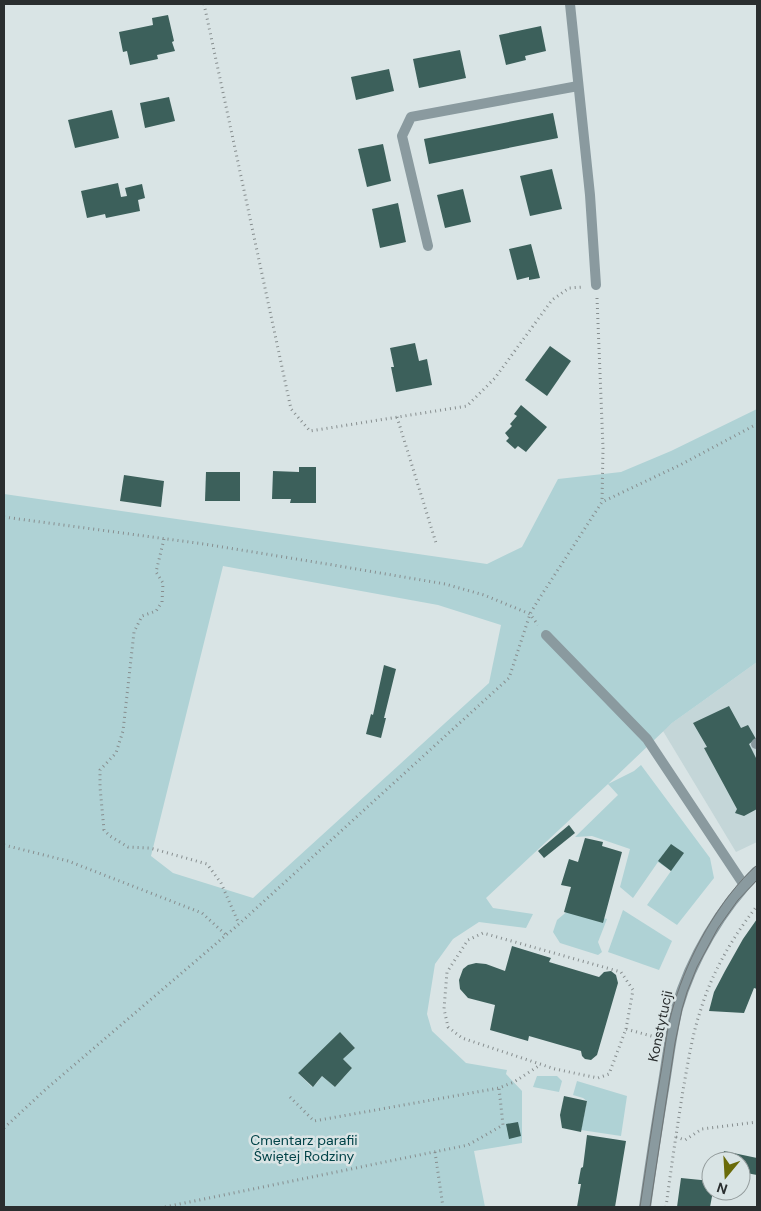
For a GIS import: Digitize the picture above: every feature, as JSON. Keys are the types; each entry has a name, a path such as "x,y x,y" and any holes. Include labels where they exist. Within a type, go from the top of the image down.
{"street":[{"name":"Konstytucji","path":"645,1207 670,1042 683,991 693,965 714,926 733,897 757,872"}],"lane":[{"path":"570,4 590,195 596,285"},
{"path":"428,246 402,136 411,117 578,86"},
{"path":"546,635 646,739 744,885"}],"path":[{"path":"204,4 291,409 310,430 467,406 495,378 552,300 569,288 596,285 603,448 602,502"},
{"path":"397,417 436,543"},
{"path":"4,1128 239,924 509,678 530,614 602,502 680,465 757,424"},
{"path":"4,517 164,539 445,584 484,595 530,614"},
{"path":"164,539 156,572 163,583 162,602 156,611 142,616 134,632 123,731 116,753 100,770 104,830 128,848 150,848 207,864 221,883 239,924"},
{"path":"4,844 68,861 202,913 226,935"},
{"path":"666,1207 692,1040 701,1007 718,966 735,936 757,906"},
{"path":"483,933 621,972 633,990 626,1029 609,1074 598,1078 555,1069 462,1038 448,1027 444,1009 447,972 468,940 483,933"},
{"path":"626,1029 670,1042"},
{"path":"290,1097 314,1121 499,1088 514,1082 541,1064"},
{"path":"165,1207 468,1145 503,1125 499,1088"},
{"path":"676,1137 685,1140 702,1129 757,1122"},
{"path":"435,1152 443,1207"}],"shaded area":[{"path":"757,662 757,842 736,852 663,731"}],"green space":[{"name":"Cmentarz parafii Świętej Rodziny","path":"757,409 757,662 672,723 486,898 493,908 533,914 526,928 479,922 453,939 435,964 427,1014 432,1031 466,1063 507,1070 506,1074 522,1091 522,1143 474,1151 485,1207 4,1207 4,494 487,564 522,547 558,479 621,472 671,451","holes":["223,566 438,605 501,625 489,683 253,898 173,873 151,856","341,1033 355,1048 343,1059 352,1068 335,1087 322,1076 312,1087 298,1073"]},
{"path":"641,765 710,858 714,878 677,925 647,905 671,871 658,862 633,898 620,887 630,849 592,836 575,837 618,795 608,784 634,771"},
{"path":"570,909 607,919 598,942 602,952 598,955 560,943 553,932 557,920"},
{"path":"623,910 672,941 659,970 608,952"},
{"path":"537,1076 557,1076 562,1081 559,1092 533,1087"},
{"path":"577,1081 627,1096 621,1136 581,1130 587,1101 573,1095"}],"building":[{"path":"168,15 175,51 157,55 158,59 130,65 127,51 123,52 119,32 153,25 152,18"},
{"path":"541,26 546,51 525,56 526,60 506,65 499,35"},
{"path":"460,50 466,78 419,88 413,59"},
{"path":"389,69 394,91 356,100 351,77"},
{"path":"169,97 175,121 145,128 140,103"},
{"path":"112,110 119,138 75,148 68,120"},
{"path":"553,113 558,138 429,164 424,139"},
{"path":"383,144 391,181 367,187 358,149"},
{"path":"552,169 562,209 530,216 520,176"},
{"path":"118,183 121,197 127,196 125,188 142,184 145,198 138,200 140,211 106,218 105,214 87,218 81,191"},
{"path":"463,189 471,222 445,228 437,195"},
{"path":"398,203 406,242 380,248 372,209"},
{"path":"531,244 540,278 529,280 529,277 517,280 509,249"},
{"path":"415,343 419,361 427,359 432,385 396,392 391,367 394,367 390,348"},
{"path":"550,346 571,361 547,396 525,380"},
{"path":"521,405 547,427 526,452 518,446 515,449 506,441 509,438 505,433 512,426 510,424 517,416 514,414"},
{"path":"299,467 316,467 316,503 290,503 291,499 272,499 273,471 299,472"},
{"path":"206,472 240,472 240,501 205,501"},
{"path":"124,475 164,481 161,507 120,501"},
{"path":"384,665 396,669 381,738 366,734 371,714 373,715"},
{"path":"729,706 741,728 748,725 756,739 749,744 757,760 757,809 744,816 735,813 737,809 704,748 707,747 693,723"},
{"path":"569,825 575,833 544,858 538,851"},
{"path":"585,838 603,842 602,846 622,852 603,923 564,912 571,887 561,885 569,859 578,862"},
{"path":"671,844 684,853 671,871 658,861"},
{"path":"757,919 757,989 754,988 744,1013 709,1011 714,992 743,939"},
{"path":"512,946 551,958 549,962 599,977 604,972 611,971 616,975 618,983 597,1055 591,1060 585,1059 581,1051 529,1036 528,1041 490,1030 495,1005 468,998 460,989 459,980 463,969 468,965 476,963 486,964 505,971"},
{"path":"340,1032 355,1048 343,1059 352,1068 335,1087 322,1076 313,1087 298,1073"},
{"path":"564,1096 587,1101 581,1132 562,1128 560,1115"},
{"path":"518,1122 521,1136 509,1139 506,1124"},
{"path":"587,1135 626,1141 615,1207 577,1207 581,1184 578,1184 581,1168 583,1167"},
{"path":"751,1157 757,1158 757,1175 751,1174"},
{"path":"681,1178 701,1180 701,1201 711,1201 710,1207 677,1207"}],"tram line":[{"path":"640,1207 668,1029 680,986 706,929 730,894 757,865"},
{"path":"650,1207 675,1043 687,992 697,967 718,928 738,900 757,880"}]}
